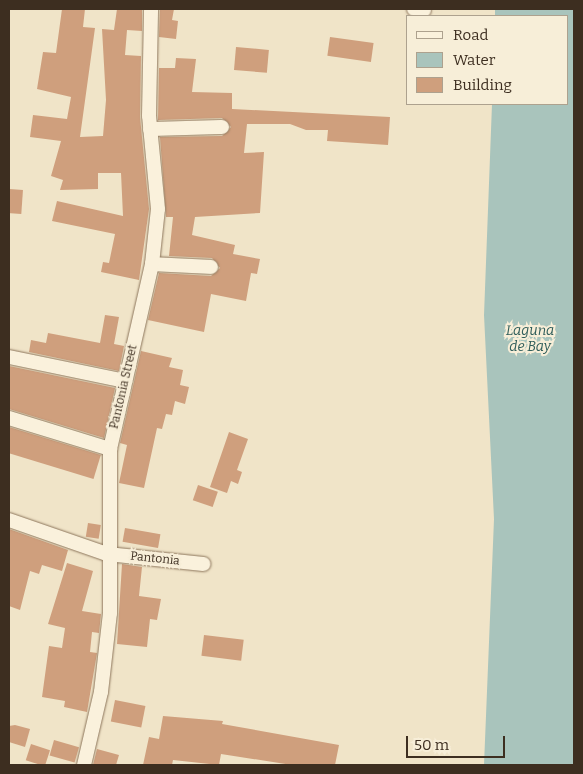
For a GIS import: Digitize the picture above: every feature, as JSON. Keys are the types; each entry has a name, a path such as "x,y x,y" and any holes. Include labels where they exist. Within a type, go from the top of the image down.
{"street":[{"name":"Pantonia Street","path":"84,765 102,682 110,613 107,554 110,449 152,264 158,209 150,129 151,9"},
{"path":"150,129 222,127"},
{"path":"152,264 211,267"},
{"path":"9,357 125,381"},
{"path":"9,418 110,449"},
{"name":"Pantonia","path":"9,520 107,554 203,564"}],"water":[{"name":"Laguna de Bay","path":"495,9 574,9 574,765 484,765 494,519 484,315 492,105 568,105 568,15 495,15"}],"building":[{"path":"62,9 85,9 83,27 95,28 80,137 103,136 106,100 102,29 114,30 117,9 142,9 142,31 127,30 125,55 141,56 140,117 149,209 139,280 101,272 103,262 109,263 115,234 52,221 57,201 123,216 121,173 98,173 98,189 60,190 63,180 51,176 61,141 30,137 33,115 67,119 71,97 37,89 43,52 56,53"},
{"path":"160,9 174,9 172,20 178,21 176,39 159,37"},
{"path":"330,37 374,43 371,62 327,56"},
{"path":"236,47 269,50 267,73 234,70"},
{"path":"176,58 196,59 192,92 232,93 232,109 390,117 388,145 327,141 328,130 306,130 290,124 247,124 244,153 264,152 260,213 195,217 192,235 235,245 233,254 260,259 257,274 251,273 246,301 211,294 204,332 148,320 159,273 211,276 220,268 212,258 169,256 173,217 166,217 160,137 222,136 231,127 222,118 158,120 159,68 175,68"},
{"path":"9,189 23,190 21,214 9,213"},
{"path":"105,315 119,317 114,344 124,346 119,371 29,352 31,340 46,343 48,333 100,343"},
{"path":"141,351 172,358 169,367 183,370 180,385 189,387 185,404 175,401 172,415 166,414 162,429 157,428 144,488 119,483 127,445 120,443"},
{"path":"9,366 115,388 104,438 9,409"},
{"path":"9,427 101,455 93,479 9,453"},
{"path":"229,432 248,439 237,470 242,472 238,484 231,481 227,493 210,487"},
{"path":"198,485 218,492 213,507 193,500"},
{"path":"88,523 101,525 99,539 86,537"},
{"path":"125,528 160,534 158,548 123,542"},
{"path":"9,529 68,550 62,571 42,565 39,574 30,571 20,610 9,606"},
{"path":"67,563 93,571 82,611 101,614 99,633 92,632 90,652 97,653 87,712 64,707 65,701 42,697 49,646 62,648 65,628 48,624"},
{"path":"122,564 142,567 139,596 161,599 157,620 150,619 147,647 117,644"},
{"path":"204,635 244,640 241,661 201,656"},
{"path":"115,700 145,706 141,728 111,722"},
{"path":"163,716 223,721 222,724 339,745 335,765 292,765 221,754 219,765 173,760 172,765 143,765 149,737 159,739"},
{"path":"15,725 30,729 25,747 9,742 9,726"},
{"path":"54,740 79,747 75,763 50,755"},
{"path":"31,744 50,750 45,765 26,760"},
{"path":"97,749 119,755 116,765 93,765"}]}
